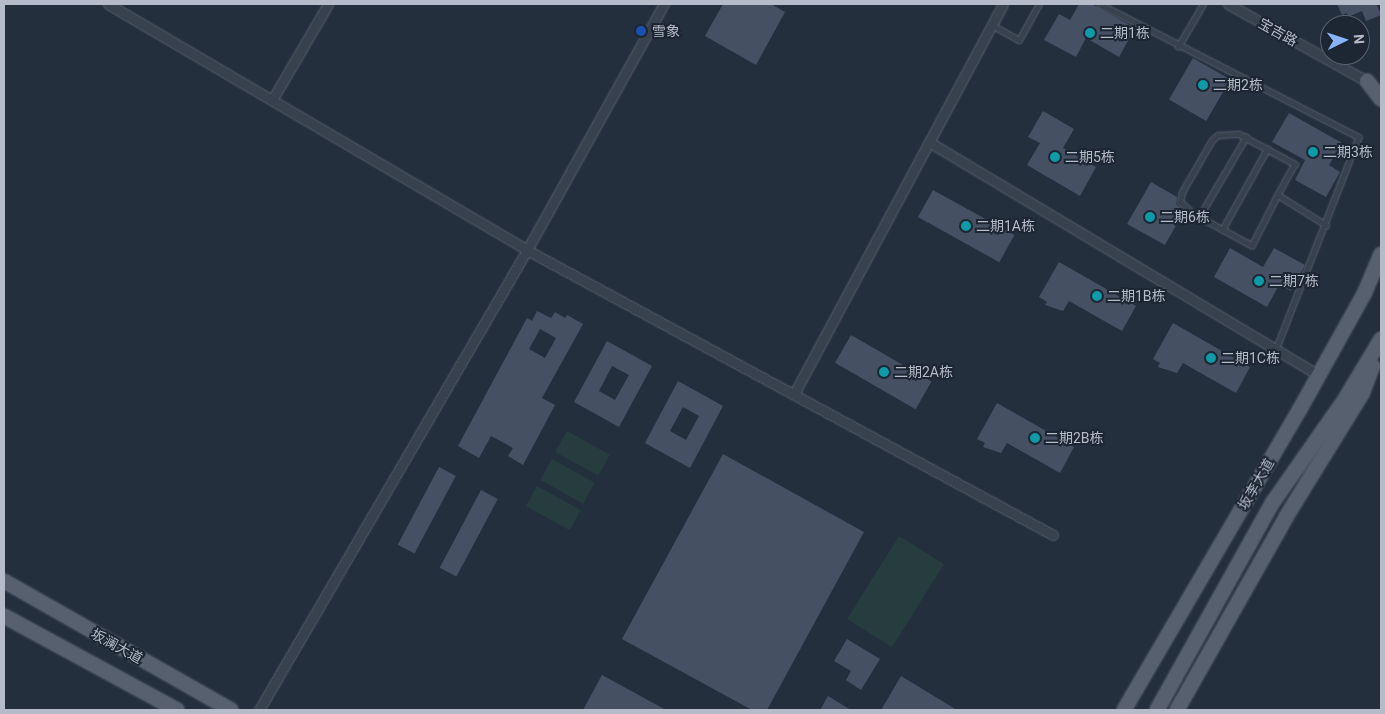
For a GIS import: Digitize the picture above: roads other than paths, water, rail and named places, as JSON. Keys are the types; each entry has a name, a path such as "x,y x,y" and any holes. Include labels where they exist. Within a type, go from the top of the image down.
{"main road":[{"path":"1367,81 1381,85"},
{"path":"1367,81 1381,99"},
{"name":"坂李大道","path":"1124,710 1365,292 1381,254"},
{"path":"1177,710 1286,517 1362,394 1380,341"},
{"name":"坂李大道","path":"1157,710 1273,502 1345,399 1380,341"},
{"name":"坂澜大道","path":"4,582 231,710"},
{"path":"4,616 177,710"}],"street":[{"path":"108,4 527,250 1053,535"},
{"path":"272,100 328,4"},
{"path":"259,710 527,250 664,4"},
{"path":"794,394 1004,4"},
{"name":"宝吉路","path":"1228,4 1381,89"},
{"path":"929,142 1318,375"}],"lane":[{"path":"992,25 1019,40 1039,4"},
{"path":"1100,4 1178,47 1359,137 1276,350"},
{"path":"1178,47 1203,4"},
{"path":"1230,133 1246,137 1267,149 1295,164 1252,246 1199,217 1180,202 1182,192 1212,140 1218,135 1230,133"},
{"path":"1199,217 1246,137"},
{"path":"1222,230 1267,149"},
{"path":"1278,195 1326,224"}],"place":[{"name":"雪象","path":"641,31"},
{"name":"二期1栋","path":"1090,33"},
{"name":"二期2栋","path":"1203,85"},
{"name":"二期3栋","path":"1313,152"},
{"name":"二期5栋","path":"1055,157"},
{"name":"二期6栋","path":"1150,217"},
{"name":"二期1A栋","path":"966,226"},
{"name":"二期7栋","path":"1259,281"},
{"name":"二期1B栋","path":"1097,296"},
{"name":"二期1C栋","path":"1211,358"},
{"name":"二期2A栋","path":"884,372"},
{"name":"二期2B栋","path":"1035,438"}]}
